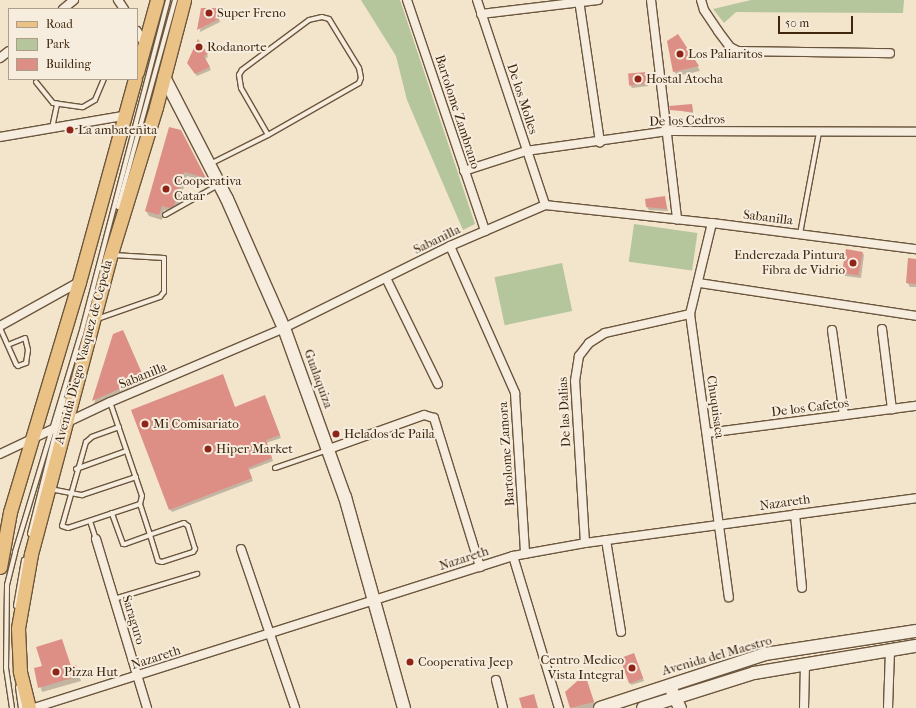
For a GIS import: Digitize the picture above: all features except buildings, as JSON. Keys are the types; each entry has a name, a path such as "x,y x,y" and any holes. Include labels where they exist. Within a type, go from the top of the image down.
{"main road":[{"path":"138,69 157,0"},
{"name":"Avenida Diego Vasquez de Cepeda","path":"29,708 20,671 18,628 29,560 46,488 58,426 94,319 151,110 164,77 182,0"},
{"name":"Avenida Diego Vasquez de Cepeda","path":"0,567 10,512 30,440 79,282 123,116 135,80"}],"street":[{"path":"64,8 74,0"},
{"name":"Bartolome Zambrano","path":"407,0 485,231"},
{"name":"De los Molles","path":"477,0 545,205"},
{"path":"481,14 598,0"},
{"path":"651,0 668,131 677,219"},
{"path":"702,0 704,10 718,31 730,47 738,51 890,53"},
{"path":"580,1 600,142"},
{"path":"138,33 145,45"},
{"path":"0,58 8,52"},
{"name":"Gualaquiza","path":"164,77 210,165 247,243 284,328 329,449 376,600 404,708"},
{"path":"0,137 123,116"},
{"name":"De los Cedros","path":"464,171 526,151 600,142 668,131 916,132"},
{"name":"Sabanilla","path":"0,454 110,402 284,328 450,246 545,205 712,223 916,249"},
{"name":"Chuquisaca","path":"712,223 700,284 690,314 729,597"},
{"name":"Bartolome Zamora","path":"450,246 515,393 525,554"},
{"path":"386,278 438,384"},
{"path":"0,327 79,282"},
{"path":"700,284 916,316"},
{"name":"De las Dalias","path":"585,543 575,381 579,356 589,343 605,333 690,314"},
{"path":"882,329 892,409"},
{"path":"832,330 844,416"},
{"name":"De los Cafetos","path":"707,434 916,406"},
{"path":"329,449 424,415 430,415 434,418 480,566"},
{"name":"Nazareth","path":"34,708 137,677 513,556 585,543 916,498"},
{"path":"794,514 802,588"},
{"name":"Saraguro","path":"96,540 147,708"},
{"path":"606,540 621,632"},
{"path":"242,549 295,708"},
{"path":"513,556 559,708"},
{"name":"Avenida del Maestro","path":"600,708 668,684 765,654 916,631"},
{"path":"864,638 866,654"},
{"name":"Avenida del Maestro","path":"643,708 754,673 916,646"},
{"path":"888,708 890,650"},
{"path":"804,708 805,664"},
{"path":"721,667 725,682"},
{"path":"496,680 503,708"},
{"path":"668,684 680,708"}],"lane":[{"path":"21,708 14,632 17,589 168,0"},
{"path":"12,708 6,668 7,585 15,552 58,426 182,0"},
{"path":"210,165 268,135 359,83 361,78 359,68 329,19 322,17 309,20 242,70 239,75 241,88 268,135"},
{"path":"36,82 50,101 57,104 86,106 94,100 104,80"},
{"path":"52,128 57,104"},
{"path":"123,116 151,110"},
{"path":"800,234 819,132"},
{"path":"164,215 218,184"},
{"path":"94,319 160,296 164,292 164,258 111,255"},
{"path":"0,327 16,364 18,366 26,363 28,350 25,338 8,345"},
{"path":"110,402 142,496 140,504 150,536 160,562 193,552 195,549 186,524 150,536 123,544 112,513"},
{"path":"119,427 92,437 86,442 69,493 62,526 68,528 140,504"},
{"path":"275,468 329,449"},
{"path":"76,469 126,451"},
{"path":"46,488 69,493 86,494 136,477"},
{"path":"90,521 96,540"},
{"path":"114,600 197,574"}],"green space":[{"path":"361,0 400,0 475,224 463,230 407,100 396,56"},
{"path":"751,0 904,0 903,13 736,12 724,23 713,9"},
{"path":"634,224 697,233 692,271 629,262"},
{"path":"562,263 572,311 505,325 495,277"}],"place":[{"name":"Super Freno","path":"209,13"},
{"name":"Rodanorte","path":"199,47"},
{"name":"Los Paliaritos","path":"680,54"},
{"name":"Hostal Atocha","path":"638,79"},
{"name":"La ambateñita","path":"70,130"},
{"name":"Cooperativa Catar","path":"166,189"},
{"name":"Enderezada Pintura Fibra de Vidrio","path":"853,263"},
{"name":"Mi Comisariato","path":"145,424"},
{"name":"Helados de Paila","path":"336,434"},
{"name":"Hiper Market","path":"208,449"},
{"name":"Cooperativa Jeep","path":"410,662"},
{"name":"Centro Medico Vista Integral","path":"632,668"},
{"name":"Pizza Hut","path":"56,672"}]}
